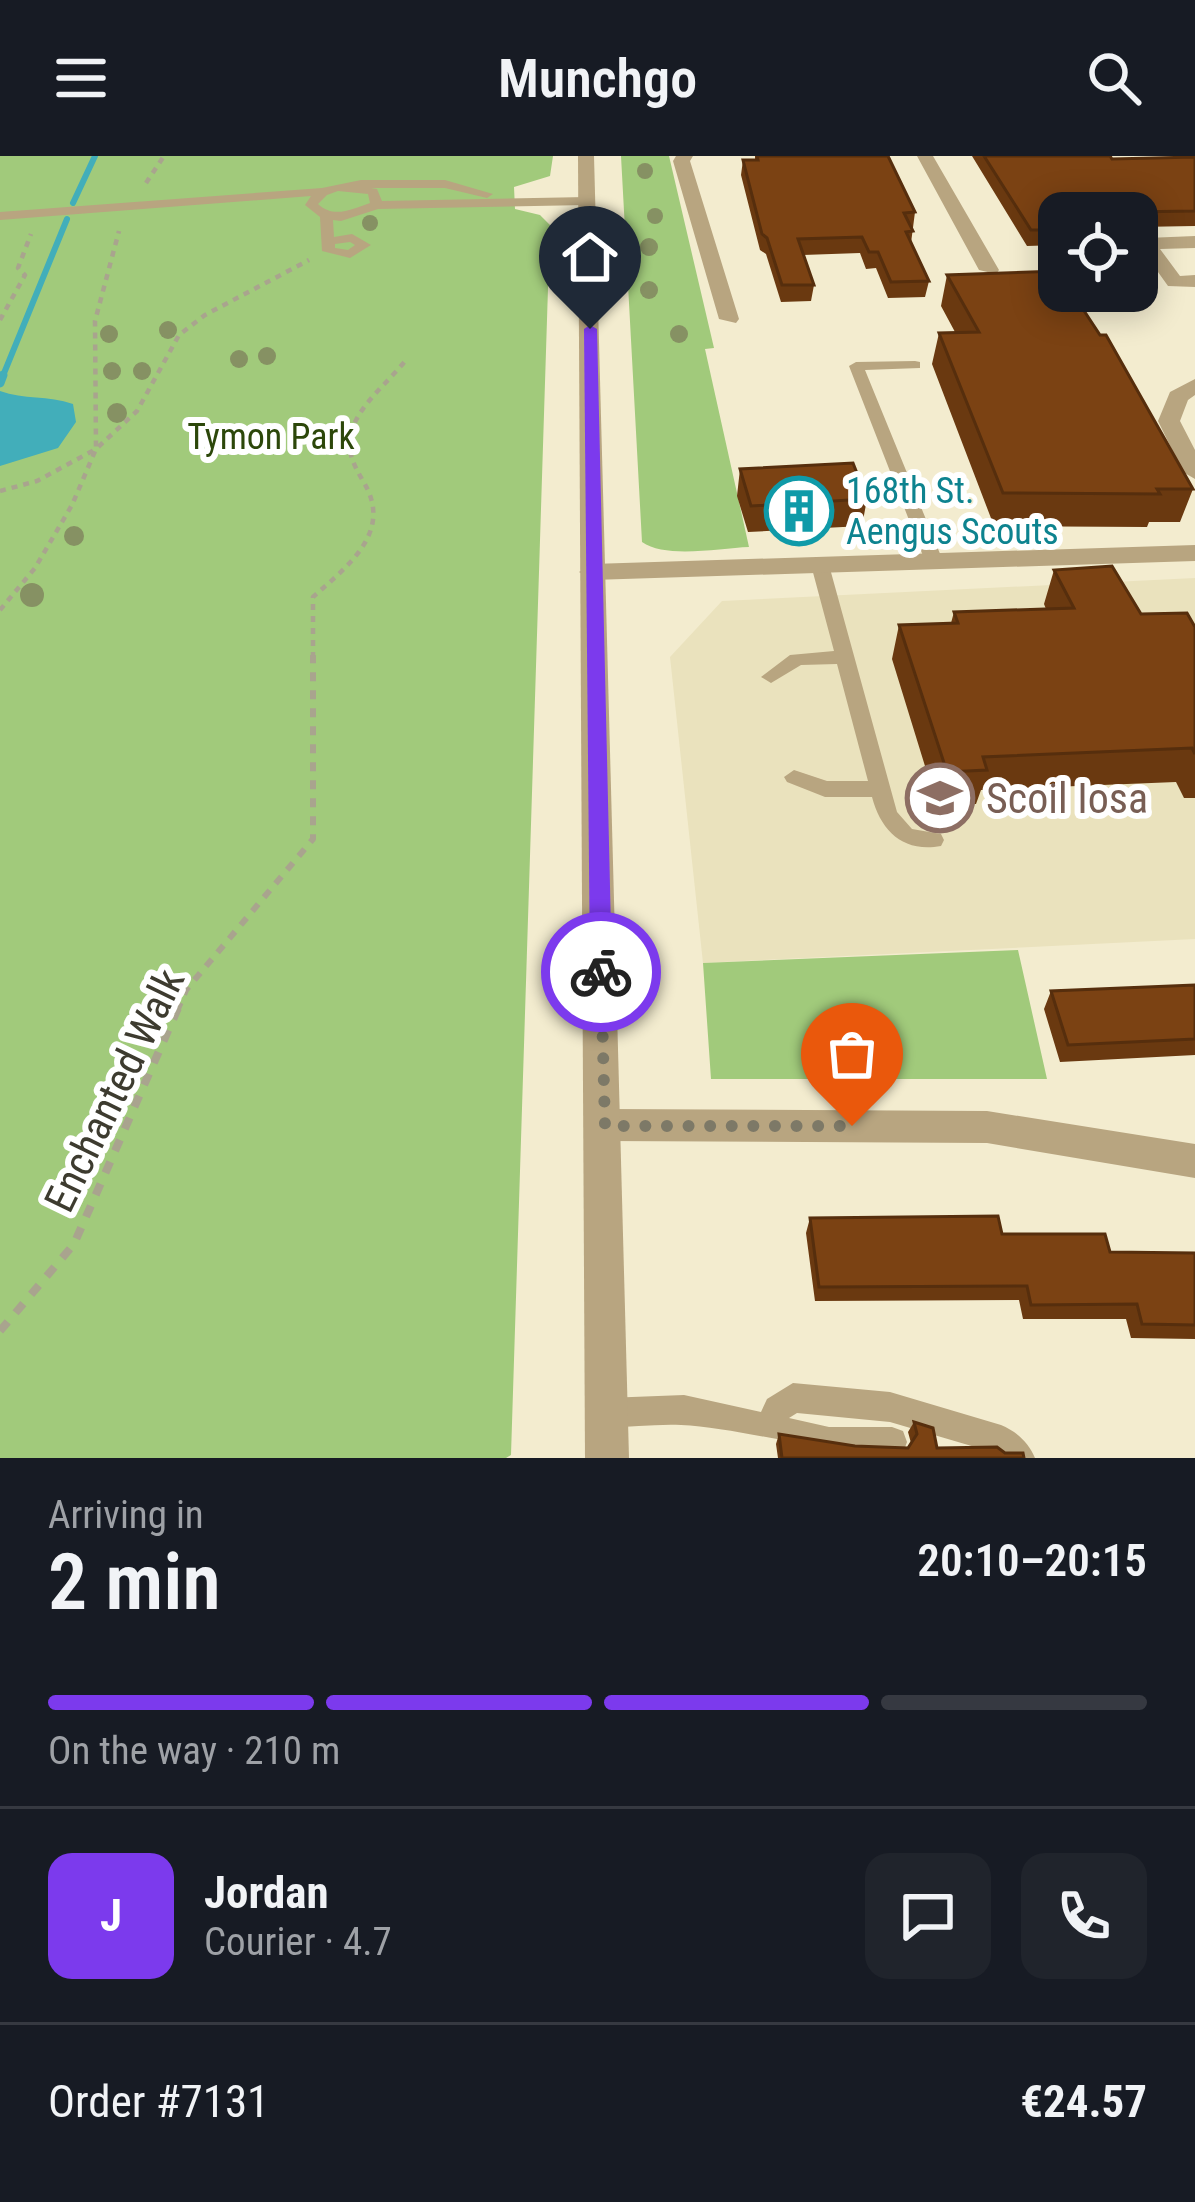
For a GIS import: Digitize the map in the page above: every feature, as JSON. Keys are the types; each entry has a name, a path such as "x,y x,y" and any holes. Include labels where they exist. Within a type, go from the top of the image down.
{"street":[{"path":"586,156 608,1458"},
{"path":"685,156 681,161 729,319"},
{"path":"926,156 989,270"},
{"path":"1194,283 1174,282 1147,244 1195,242"},
{"path":"1195,386 1178,397 1169,421 1195,472"},
{"path":"592,572 1195,553"},
{"path":"605,1126 987,1127 1195,1161"}],"lane":[{"path":"0,216 342,187 445,184 488,194"},
{"path":"342,187 375,198 587,197"},
{"path":"322,192 311,200 339,239 350,216 375,198 587,197"},
{"path":"149,205 269,202 350,216"},
{"path":"915,364 856,366 934,561"},
{"path":"820,565 886,815 906,836 932,840"},
{"path":"771,677 797,659 844,657"},
{"path":"794,777 825,788 880,789"},
{"path":"770,1426 777,1409 793,1398 890,1407 1001,1441 1020,1458"},
{"path":"606,1413 684,1410 829,1442 892,1442"}],"path":[{"path":"0,320 25,275 18,268 40,213"},
{"path":"0,610 35,568 71,505 95,449 101,419 94,338 98,300 125,216"},
{"path":"0,491 37,481 95,449 137,411 179,335 205,315 309,260 314,244"},
{"path":"267,283 277,288"},
{"name":"Enchanted Walk","path":"0,1331 74,1244 186,990 313,839 313,597 352,560 373,531 377,504 352,462 349,446 355,420 406,360"}],"shaded area":[{"name":"Scoil Iosa","path":"1195,578 1195,939 703,963 670,657 722,601"}],"green space":[{"name":"Tymon Park","path":"0,156 553,156 550,176 514,187 515,209 540,215 550,225 511,1455 506,1458 0,1458"},
{"path":"621,156 669,156 714,348 705,349 749,547 679,551 642,542"},
{"path":"1018,950 1047,1079 711,1079 703,963"}],"water":[{"path":"0,391 73,404 76,422 58,448 0,466"}],"building":[{"path":"757,156 888,156 915,212 904,213 913,231 906,232 929,281 891,282 878,252 869,252 862,237 798,239 814,285 782,285 762,234 743,160 758,160"},
{"path":"984,156 1195,157 1195,211 1158,212 1158,192 1038,192 1038,230 1031,230"},
{"path":"1038,272 1038,312 1085,312 1100,335 1106,335 1193,489 1157,489 1160,494 1003,493 939,333 979,332 947,275"},
{"path":"853,463 867,499 751,506 740,469"},
{"path":"1112,566 1141,614 1187,613 1195,627 1195,754 1192,748 983,757 987,770 947,772 899,625 958,623 954,612 1074,608 1054,570"},
{"path":"1195,985 1195,1039 1068,1045 1051,991"},
{"path":"998,1216 1002,1234 1105,1234 1110,1252 1195,1253 1195,1325 1142,1324 1137,1304 1031,1305 1027,1286 819,1287 810,1218"},
{"path":"914,1422 933,1428 937,1448 997,1447 1005,1453 1023,1453 1024,1458 782,1458 779,1434 855,1446 908,1448 917,1434"}],"waterway":[{"path":"73,203 95,156"},
{"path":"2,378 67,219"},
{"path":"0,383 3,375"}],"way so far":[{"path":"601,972 605,1126 852,1126"}],"place":[{"name":"168th St. Aengus Scouts","path":"799,511"},
{"name":"Scoil Iosa","path":"940,798"}],"route":[{"path":"590,329 601,972"}]}
